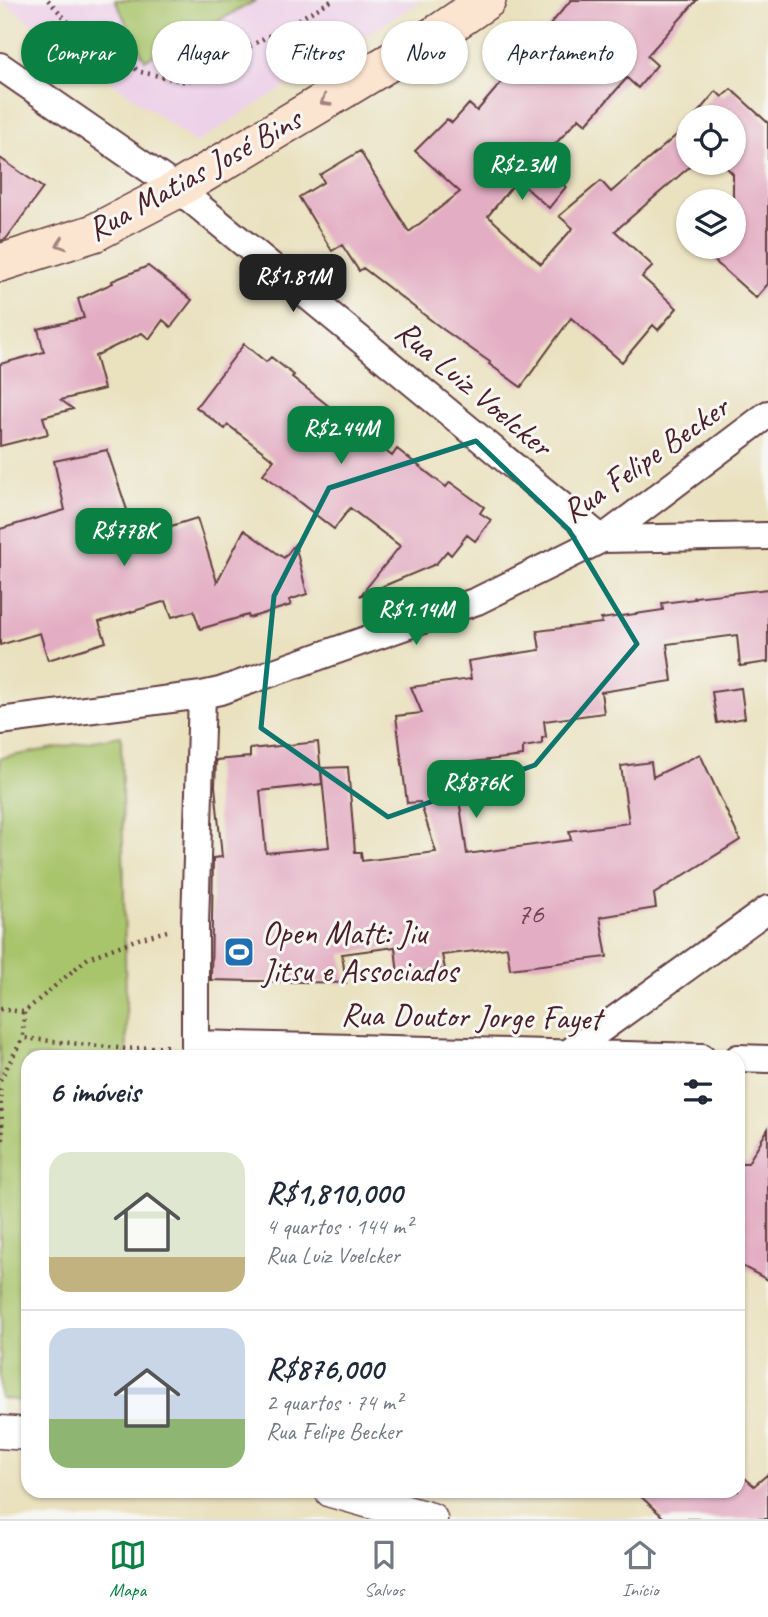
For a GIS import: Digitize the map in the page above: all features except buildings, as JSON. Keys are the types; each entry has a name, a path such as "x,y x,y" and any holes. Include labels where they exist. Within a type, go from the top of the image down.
{"main road":[{"name":"Rua Matias José Bins","path":"0,263 93,233 178,188 440,32 486,0"}],"street":[{"name":"Rua Luiz Voelcker","path":"0,66 178,188 602,539"},
{"name":"Rua Felipe Becker","path":"0,721 220,691 477,601 602,539 768,414"},
{"path":"602,539 768,536"},
{"path":"195,1050 195,923 202,695"},
{"path":"572,1050 768,909"},
{"path":"745,1058 768,1059"},
{"path":"0,1432 21,1434"},
{"path":"356,1498 431,1519"}],"path":[{"path":"48,0 84,39 141,72 186,82 333,0"},
{"path":"0,1009 24,1012 88,958 135,940 195,923"},
{"path":"0,1080 23,1038 24,1012"},
{"path":"23,1038 161,1050"},
{"path":"0,1089 3,1141"}],"highlighted area":[{"path":"476,441 569,530 637,644 535,765 388,817 261,728 274,596 329,488"}],"shaded area":[{"path":"0,0 422,0 389,21 381,21 381,26 367,35 367,21 266,21 266,84 289,84 196,143 115,84 138,84 138,21 29,21"}],"green space":[{"path":"115,0 257,0 218,21 152,21 152,56 145,60 138,46 138,21 126,21"},
{"path":"121,736 127,1050 21,1050 21,1401 0,1398 0,758"}],"place":[{"name":"Open Matt: Jiu Jitsu e Associados","path":"239,952"}]}
